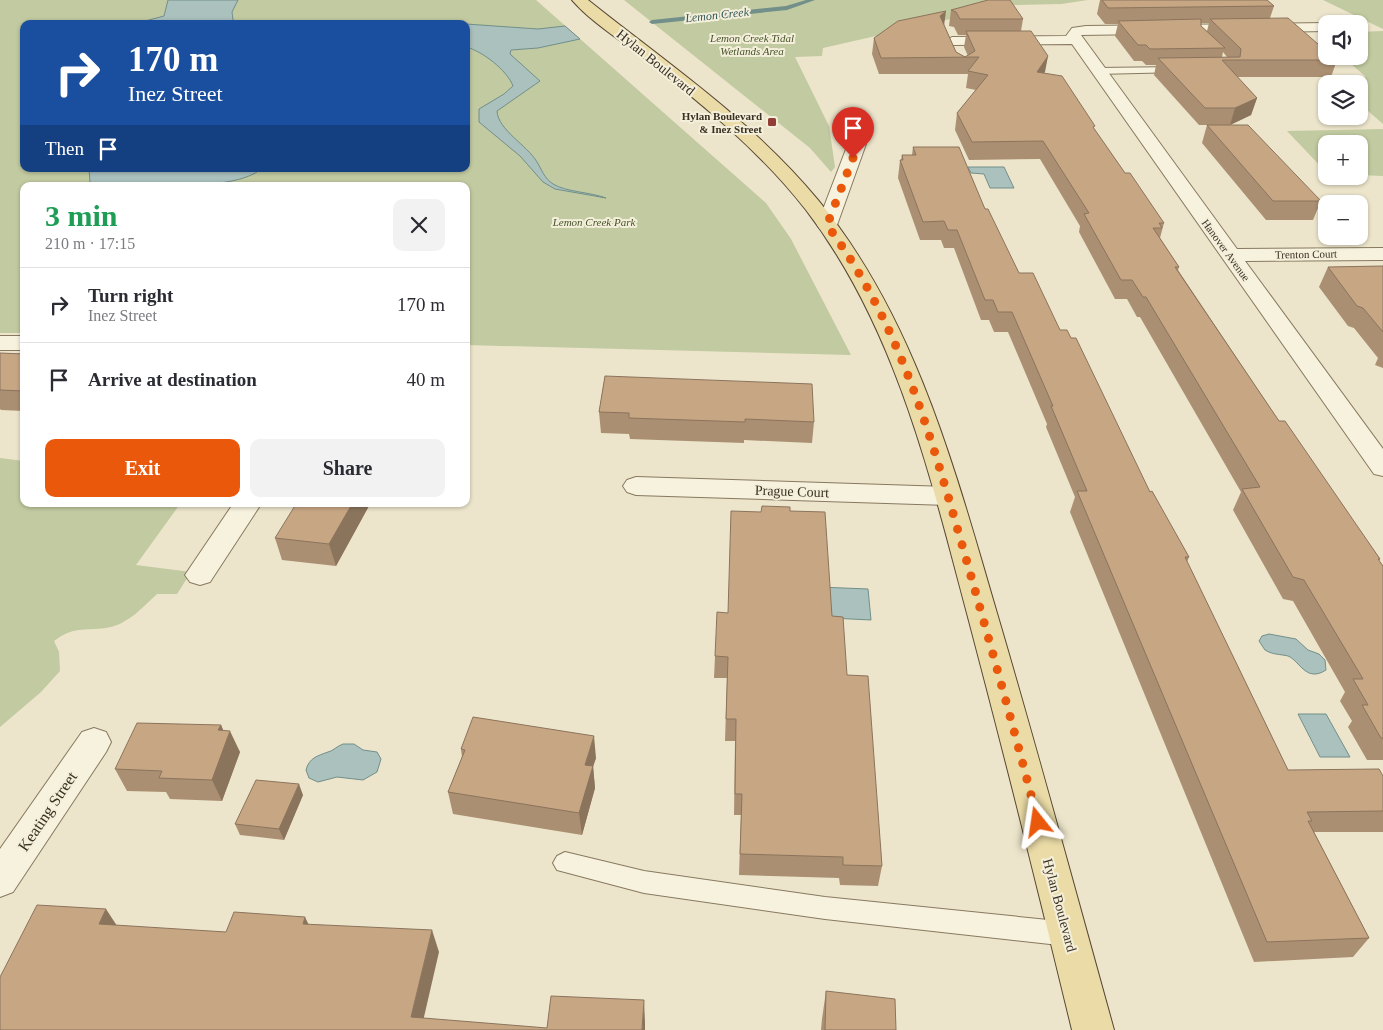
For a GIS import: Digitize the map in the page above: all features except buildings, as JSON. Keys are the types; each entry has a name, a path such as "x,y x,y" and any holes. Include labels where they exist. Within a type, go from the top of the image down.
{"main road":[{"name":"Hylan Boulevard","path":"579,0 756,143 791,180 827,225 860,274 888,326 917,398 948,496 1014,728 1093,1030"}],"street":[{"path":"959,58 950,36 1076,36 1318,27"},
{"name":"Hanover Avenue","path":"1076,36 1097,71 1383,468"},
{"path":"827,225 848,173 857,144"},
{"name":"Trenton Court","path":"1229,255 1383,254"},
{"path":"0,343 20,343"},
{"name":"Prague Court","path":"636,486 948,496"},
{"path":"200,575 245,507"},
{"name":"Keating Street","path":"0,880 94,742"}],"lane":[{"path":"1097,71 1193,70"},
{"path":"565,862 644,882 825,908 1068,934"}],"green space":[{"name":"Lemon Creek Park","path":"0,0 536,0 766,203 791,239 851,355 470,345 470,182 20,182 20,333 0,333"},
{"name":"Lemon Creek Tidal Wetlands Area","path":"624,0 1088,0 1061,4 1012,5 823,48 822,56 795,57 829,126 835,167 831,172 810,148"},
{"path":"1323,0 1383,0 1383,29 1368,22 1368,15 1354,15"},
{"path":"1383,31 1383,124 1368,111 1368,75 1364,75 1352,65 1368,65 1368,32"},
{"path":"1383,129 1383,176 1368,175 1368,135 1318,135 1318,164 1287,131"},
{"path":"0,458 20,460 20,507 178,507 136,565 191,572 177,594 157,594 134,615 114,626 73,631 54,641 59,652 60,671 41,692 0,727"}],"water":[{"path":"168,0 238,0 232,12 233,20 149,20 164,16"},
{"path":"470,24 538,29 565,26 580,39 538,48 511,50 510,54 540,81 497,111 502,125 532,156 550,182 565,189 606,198 555,189 543,182 520,156 479,122 479,109 504,94 513,86 500,68 470,48"},
{"path":"968,167 1004,167 1014,188 990,188 984,174 971,173"},
{"path":"89,172 255,172 248,176 223,182 90,182"},
{"path":"770,585 868,589 871,620 770,615"},
{"path":"1269,634 1296,639 1308,650 1319,654 1325,660 1326,670 1313,674 1308,673 1288,656 1274,654 1265,650 1259,641 1262,636"},
{"path":"1298,714 1326,714 1350,757 1320,757"},
{"path":"343,744 354,744 363,750 377,752 381,759 377,772 363,780 337,777 318,782 309,778 306,770 311,760"}],"waterway":[{"name":"Lemon Creek","path":"652,22 787,8 812,0"}],"place":[{"name":"Hylan Boulevard & Inez Street","path":"772,122"}],"route":[{"path":"853,158 827,225 872,294 888,326 914,389 948,496 1014,728 1038,822"}]}
